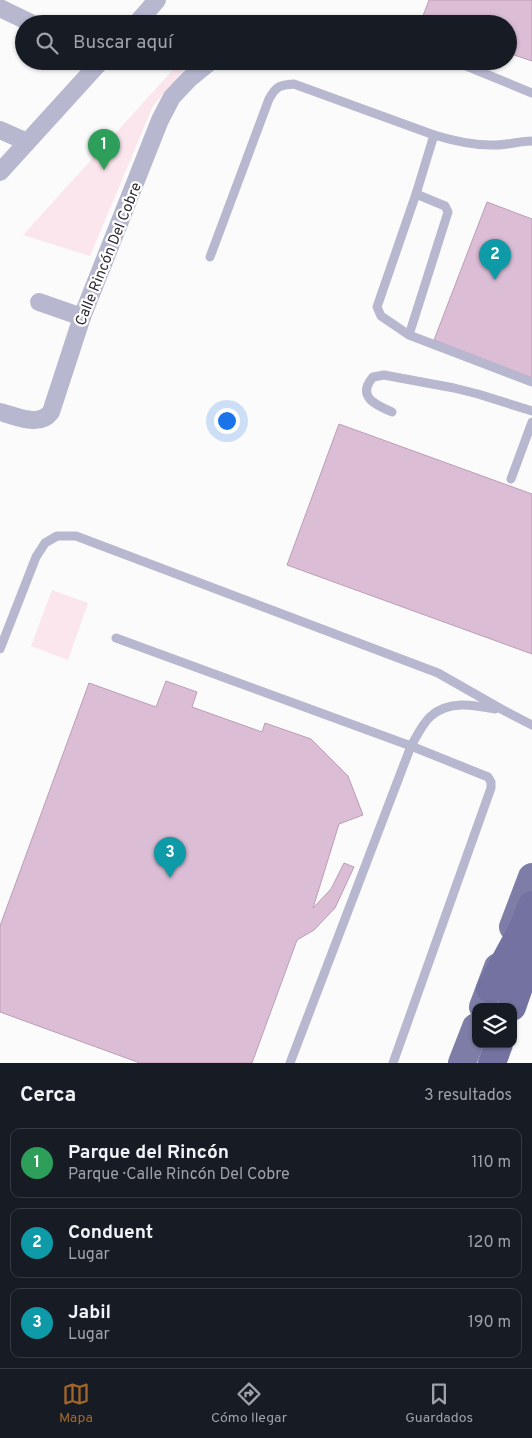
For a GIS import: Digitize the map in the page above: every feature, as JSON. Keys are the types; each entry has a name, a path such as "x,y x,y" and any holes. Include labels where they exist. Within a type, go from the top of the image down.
{"highway":[{"path":"487,998 522,930 532,905"},
{"path":"513,1003 532,950"},
{"path":"492,1063 498,1048"}],"main road":[{"path":"487,998 532,877"},
{"path":"462,1063 472,1037"}],"street":[{"path":"144,15 157,0"},
{"path":"0,8 15,15"},
{"path":"0,172 93,70"},
{"name":"Calle Rincón Del Cobre","path":"0,412 32,420 41,420 51,412 82,317 160,120 172,97 200,70"},
{"path":"0,130 27,142"},
{"path":"39,302 82,317"}],"lane":[{"path":"476,70 532,93"},
{"path":"210,257 269,99 274,90 282,85 294,84 434,135 470,144 497,145 532,141"},
{"path":"434,135 377,307 378,312 409,335 532,382"},
{"path":"409,335 448,212 445,206 416,194"},
{"path":"392,412 375,404 367,396 366,388 373,377 384,375 454,388 532,411"},
{"path":"511,479 532,422"},
{"path":"0,649 36,556 45,543 57,536 76,536 438,673 532,725"},
{"path":"116,638 411,746 488,777 491,782 491,788 393,1063"},
{"path":"290,1063 411,746 424,723 441,710 454,706 469,704 503,710"}],"shaded area":[{"path":"173,70 183,70 153,106 90,256 23,235"},
{"path":"52,590 88,603 68,660 31,646"}],"building":[{"path":"429,0 532,0 532,61 517,56 517,15 423,15"},
{"path":"487,202 532,219 532,378 434,340"},
{"path":"339,424 532,494 532,654 287,565"},
{"path":"166,681 197,692 192,707 262,732 265,723 311,739 348,776 363,815 339,824 313,908 331,889 344,863 354,867 335,908 314,930 297,940 252,1063 140,1063 0,1012 0,926 89,683 156,707"}],"place":[{"name":"Parque del Rincón","path":"104,170"},
{"name":"Conduent","path":"495,280"},
{"name":"Jabil","path":"170,878"}]}
